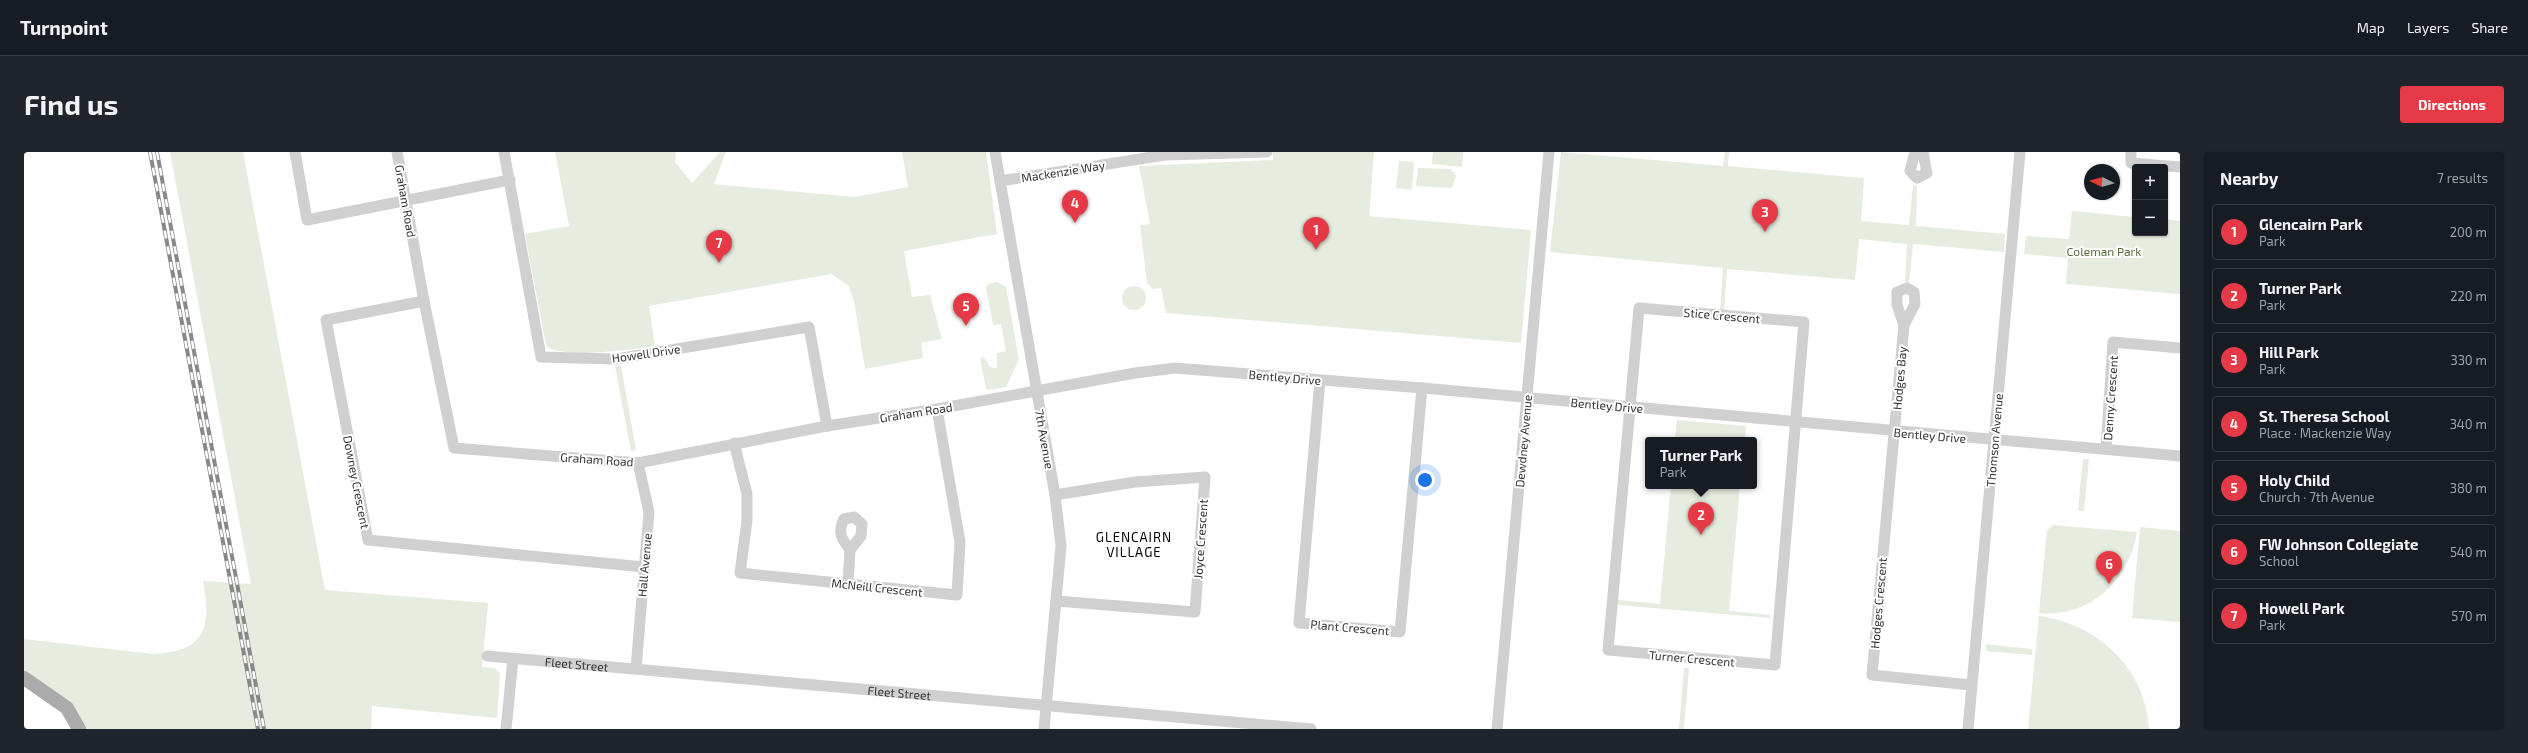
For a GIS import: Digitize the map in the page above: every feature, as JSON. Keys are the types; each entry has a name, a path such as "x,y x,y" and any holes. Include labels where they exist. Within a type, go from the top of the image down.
{"main road":[{"path":"24,678 67,708 80,729"}],"street":[{"path":"295,152 307,220 510,180"},
{"name":"Graham Road","path":"397,152 424,301 454,448 638,463 734,443 827,426 937,409 1036,390"},
{"name":"Howell Drive","path":"504,152 541,356 616,359 809,327 827,426"},
{"name":"7th Avenue","path":"995,152 1054,495 1061,546 1044,729"},
{"name":"Mackenzie Way","path":"1000,181 1165,155 1267,152"},
{"name":"Dewdney Avenue","path":"1497,729 1549,152"},
{"path":"1916,152 1910,171 1917,178 1927,173 1923,152"},
{"name":"Thomson Avenue","path":"1968,729 2020,152"},
{"path":"2132,152 2131,163 2180,167"},
{"name":"Downey Crescent","path":"424,301 326,320 368,540 644,567"},
{"name":"Stice Crescent","path":"1630,408 1639,308 1804,322 1796,422"},
{"name":"Hodges Bay","path":"1895,432 1904,325"},
{"name":"Denny Crescent","path":"2106,450 2113,342 2180,348"},
{"name":"Bentley Drive","path":"1036,390 1135,373 1175,368 1422,388 1994,441 2180,456"},
{"name":"Plant Crescent","path":"1320,380 1298,623 1400,632 1422,388"},
{"name":"Turner Crescent","path":"1630,408 1608,650 1775,666 1796,422"},
{"name":"McNeill Crescent","path":"734,443 747,494 747,521 740,573 958,595 960,542 937,409"},
{"name":"Hodges Crescent","path":"1895,432 1872,675 1971,685"},
{"name":"Hall Avenue","path":"636,669 648,512 638,463"},
{"name":"Joyce Crescent","path":"1054,495 1135,482 1205,478 1195,612 1056,601"},
{"path":"848,583 850,550"},
{"name":"Fleet Street","path":"487,656 1311,729"},
{"path":"506,729 513,659"}],"green space":[{"path":"170,152 243,152 325,590 488,603 482,667 495,668 500,674 497,718 372,706 371,729 80,729 24,673 24,639 153,654 170,652 184,648 194,642 201,634 205,624 206,598 203,581 251,584"},
{"path":"555,152 676,152 675,162 692,183 720,152 726,152 714,184 854,197 908,187 902,152 986,152 997,234 904,251 912,297 930,295 942,339 921,343 923,358 865,369 854,301 848,285 831,274 649,306 655,346 598,352 565,352 553,349 546,345 525,234 569,226"},
{"path":"1273,152 1374,152 1369,216 1531,230 1521,343 1166,313 1161,288 1153,289 1147,283 1140,225 1150,224 1139,166 1273,160"},
{"path":"1433,152 1463,152 1462,167 1432,164"},
{"path":"1561,152 1723,166 1725,152 1729,152 1728,166 1864,178 1861,221 1909,225 1913,185 1917,186 1916,226 2005,234 2004,252 1913,244 1909,284 1905,284 1907,244 1859,239 1855,280 1727,269 1724,312 1720,312 1723,268 1550,252"},
{"path":"1399,161 1414,162 1412,190 1396,188"},
{"path":"1418,168 1451,169 1456,176 1452,188 1416,186"},
{"name":"Coleman Park","path":"2072,211 2132,217 2132,236 2168,236 2168,219 2180,221 2180,294 2066,284 2068,258 2024,254 2026,236 2069,239"},
{"path":"997,282 1006,287 1019,360 1006,387 988,390 986,389 980,358 984,357 990,367 997,368 997,353 1006,351 1001,324 993,325 986,288 988,284"},
{"path":"1134,286 1143,289 1146,298 1143,307 1134,310 1125,307 1122,298 1125,289"},
{"path":"615,366 621,366 636,450 631,451"},
{"path":"1677,420 1746,426 1745,437 1675,437"},
{"path":"2083,459 2089,459 2084,511 2078,511"},
{"path":"1671,489 1740,489 1729,611 1770,615 1770,618 1618,605 1618,600 1660,604"},
{"path":"2053,525 2137,532 2133,549 2125,566 2116,580 2104,592 2090,602 2075,609 2058,613 2039,613 2047,530"},
{"path":"2140,527 2180,531 2180,622 2132,618"},
{"path":"2039,616 2061,621 2081,628 2099,639 2115,653 2128,669 2138,687 2146,707 2149,729 2028,729"},
{"path":"1986,644 2032,649 2032,655 1986,651"},
{"path":"1684,668 1689,668 1684,729 1679,729"}],"railway":[{"path":"150,152 258,729"},
{"path":"157,152 264,729"}],"place":[{"name":"St. Theresa School","path":"1075,223"},
{"name":"Hill Park","path":"1765,232"},
{"name":"Glencairn Park","path":"1316,250"},
{"name":"Howell Park","path":"719,263"},
{"name":"Holy Child","path":"966,326"},
{"name":"Turner Park","path":"1701,535"},
{"name":"FW Johnson Collegiate","path":"2109,584"}],"district":[{"name":"GLENCAIRN VILLAGE","path":"1134,544"}]}
